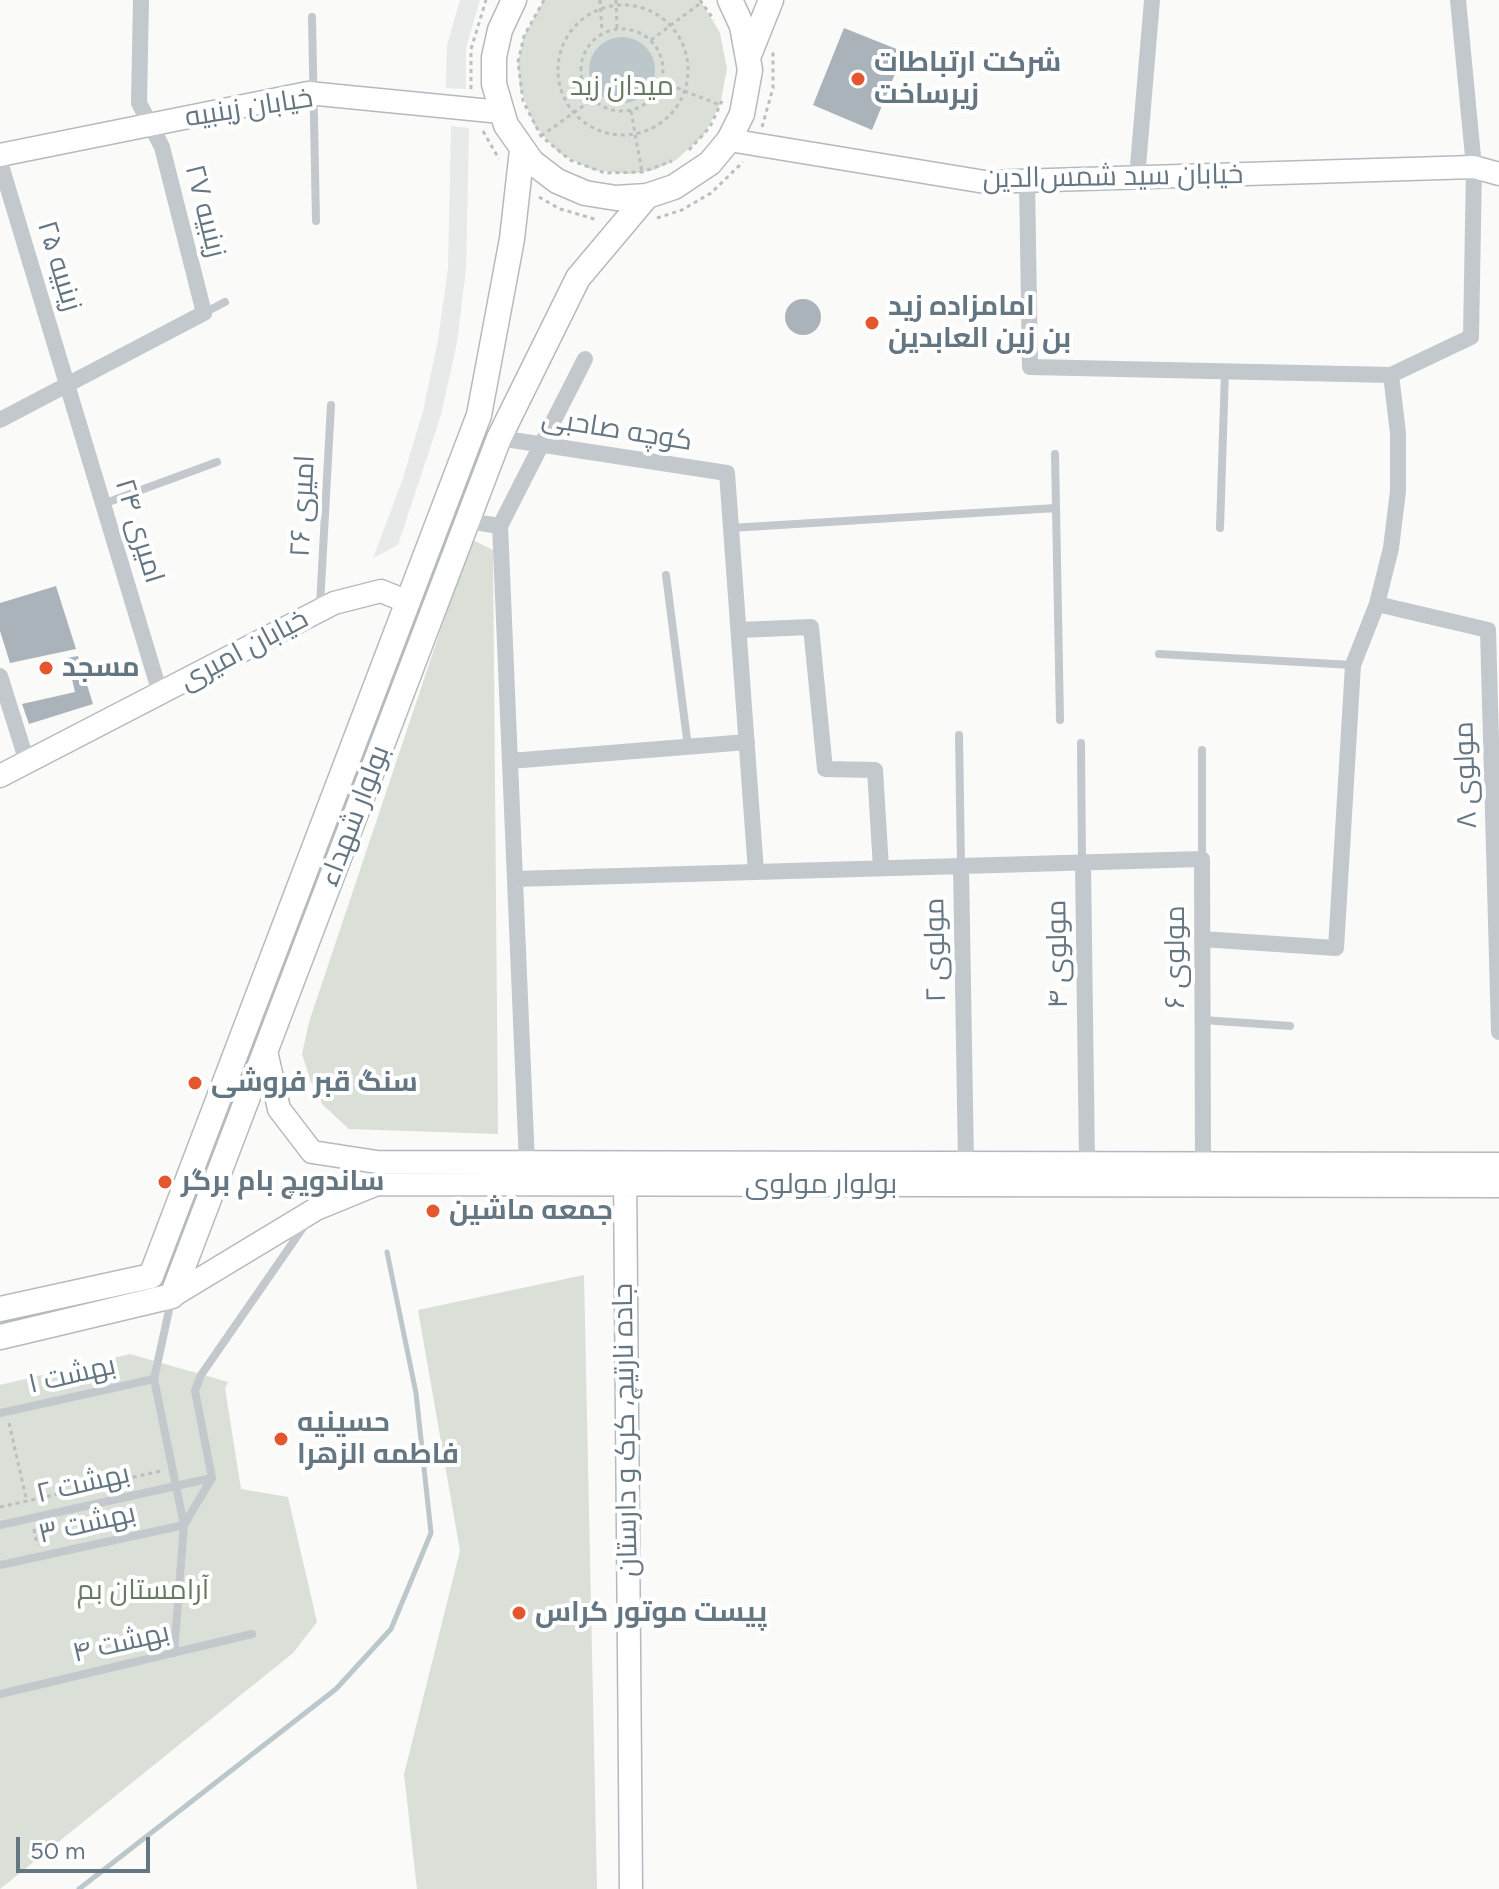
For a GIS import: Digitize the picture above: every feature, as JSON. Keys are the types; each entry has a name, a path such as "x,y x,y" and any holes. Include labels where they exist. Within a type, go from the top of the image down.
{"main road":[{"path":"514,0 500,30 494,57 494,84 501,112 532,143 544,172 570,188 616,198 644,184 687,180 710,163 729,140 746,100 749,55 742,26 730,0"},
{"path":"749,55 768,8"},
{"name":"بولوار شهداء","path":"0,1309 151,1276 479,415 512,239 518,182 532,143"},
{"name":"بولوار شهداء","path":"172,1296 499,438 578,278 625,222 644,184"},
{"path":"321,829 346,838"},
{"path":"0,1337 172,1296"}],"street":[{"name":"زینبیه ۲۷","path":"141,0 139,103 162,147 204,313"},
{"path":"1137,178 1152,0"},
{"path":"1027,181 1030,367 1391,375 1471,337 1474,167 1458,0"},
{"name":"خیابان زینبیه","path":"0,155 314,94 501,112"},
{"name":"خیابان سید شمس‌الدین","path":"729,140 985,182 1474,167 1499,174"},
{"name":"زینبیه ۲۵","path":"0,162 67,385"},
{"path":"0,420 204,313"},
{"path":"527,1163 500,526 585,359"},
{"path":"1202,939 1336,948 1353,665 1377,604 1391,548 1398,491 1398,433 1391,375"},
{"name":"امیری ۲۴","path":"67,385 160,693"},
{"name":"کوچه صاحبی","path":"499,438 727,473 731,528"},
{"path":"467,521 500,526"},
{"path":"731,528 756,872"},
{"name":"خیابان امیری","path":"0,776 320,610 381,591 408,602"},
{"name":"مولوی ۸","path":"1377,604 1488,630 1499,1032"},
{"path":"739,630 811,627 825,769 875,770 881,868"},
{"path":"0,676 27,762"},
{"path":"510,761 747,742"},
{"path":"515,879 1202,859"},
{"name":"مولوی ۶","path":"1202,859 1203,1164"},
{"name":"مولوی ۴","path":"1083,863 1087,1163"},
{"name":"مولوی ۲","path":"961,866 966,1163"},
{"name":"بولوار مولوی","path":"266,1051 279,1109 312,1152 377,1173 1353,1175 1499,1164"},
{"name":"بولوار مولوی","path":"172,1296 377,1173 527,1163 625,1173 966,1163 1203,1164 1499,1186"},
{"name":"جاده نارتیچ، کرک و دارستان","path":"625,1173 631,1889"}],"lane":[{"path":"312,17 316,221"},
{"path":"204,313 225,302"},
{"path":"1220,528 1225,371"},
{"name":"امیری ۲۶","path":"320,610 331,405"},
{"path":"1055,454 1060,720"},
{"path":"103,504 217,462"},
{"path":"731,528 1056,508"},
{"path":"666,575 688,747"},
{"path":"1159,654 1353,665"},
{"name":"مولوی ۲","path":"959,735 961,866"},
{"name":"مولوی ۴","path":"1081,743 1083,863"},
{"name":"مولوی ۶","path":"1202,750 1202,859"},
{"path":"1203,1020 1290,1026"},
{"path":"184,1525 212,1478 195,1391 201,1375 316,1209"},
{"path":"172,1296 154,1379 184,1525 174,1653"},
{"name":"بهشت ۱","path":"3,1413 154,1379"},
{"name":"بهشت ۲","path":"0,1525 212,1478"},
{"name":"بهشت ۳","path":"0,1565 184,1525"},
{"name":"بهشت ۴","path":"0,1694 252,1634"}],"path":[{"path":"486,0 471,49 470,82 475,109 492,150 518,182 560,209 591,219 625,222 667,215 697,202 724,183 754,144 765,122 773,88 768,8"},
{"path":"532,143 518,62 524,36 544,0"},
{"path":"600,0 602,34"},
{"path":"651,40 701,1 716,22"},
{"path":"616,3 617,29"},
{"path":"616,3 646,9 670,26 686,56 684,91 662,121 635,133 598,130 574,112 560,83 562,50 573,28 616,3"},
{"path":"617,29 632,29 651,40 662,60 662,82 652,98 631,111 607,108 593,99 583,83 581,65 588,47 602,34 617,29"},
{"path":"662,82 720,105"},
{"path":"686,153 703,136 724,93"},
{"path":"532,143 593,99"},
{"path":"631,111 644,184"},
{"path":"532,143 593,170 617,174 644,184"},
{"path":"644,184 676,160"},
{"path":"3,1413 27,1501"},
{"path":"0,1507 172,1469"}],"shaded area":[{"path":"460,0 480,0 466,48 466,89 446,88 447,45"},
{"path":"628,37 646,46 653,57 653,83 646,94 635,101 616,103 603,98 594,89 589,64 594,51 603,42"},
{"path":"451,126 469,128 466,269 457,343 441,415 398,545 373,558 402,481 423,411 438,340 448,268"}],"green space":[{"name":"میدان زید","path":"544,0 700,0 720,33 727,69 720,105 703,136 676,160 654,170 630,174 593,170 559,153 534,125 520,88 518,62 524,36"},
{"path":"471,539 493,550 498,1134 349,1129 323,1105 302,1054 309,1022"},
{"name":"پیست موتور کراس","path":"584,1275 597,1889 417,1889 404,1774 460,1551 418,1310"},
{"name":"آرامستان بم","path":"130,1354 228,1382 225,1388 241,1489 288,1497 317,1622 293,1653 0,1889 0,1385"}],"building":[{"name":"شرکت ارتباطات زیرساخت","path":"844,28 904,52 872,130 813,105"},
{"path":"803,299 815,305 821,317 815,329 803,335 791,329 785,317 791,305"},
{"path":"56,586 76,649 10,663 0,631 0,603"},
{"path":"78,656 93,704 29,724 22,704 75,692 67,658"}],"waterway":[{"path":"79,1889 336,1689 391,1629 431,1533 416,1393 387,1252"}],"place":[{"name":"شرکت ارتباطات زیرساخت","path":"858,79"},
{"name":"امامزاده زید بن زین العابدین","path":"872,323"},
{"name":"مسجد","path":"46,668"},
{"name":"سنگ قبر فروشی","path":"195,1083"},
{"name":"ساندویچ بام برگر","path":"165,1182"},
{"name":"جمعه ماشین","path":"433,1211"},
{"name":"حسینیه فاطمه الزهرا","path":"281,1439"},
{"name":"پیست موتور کراس","path":"519,1613"}]}
